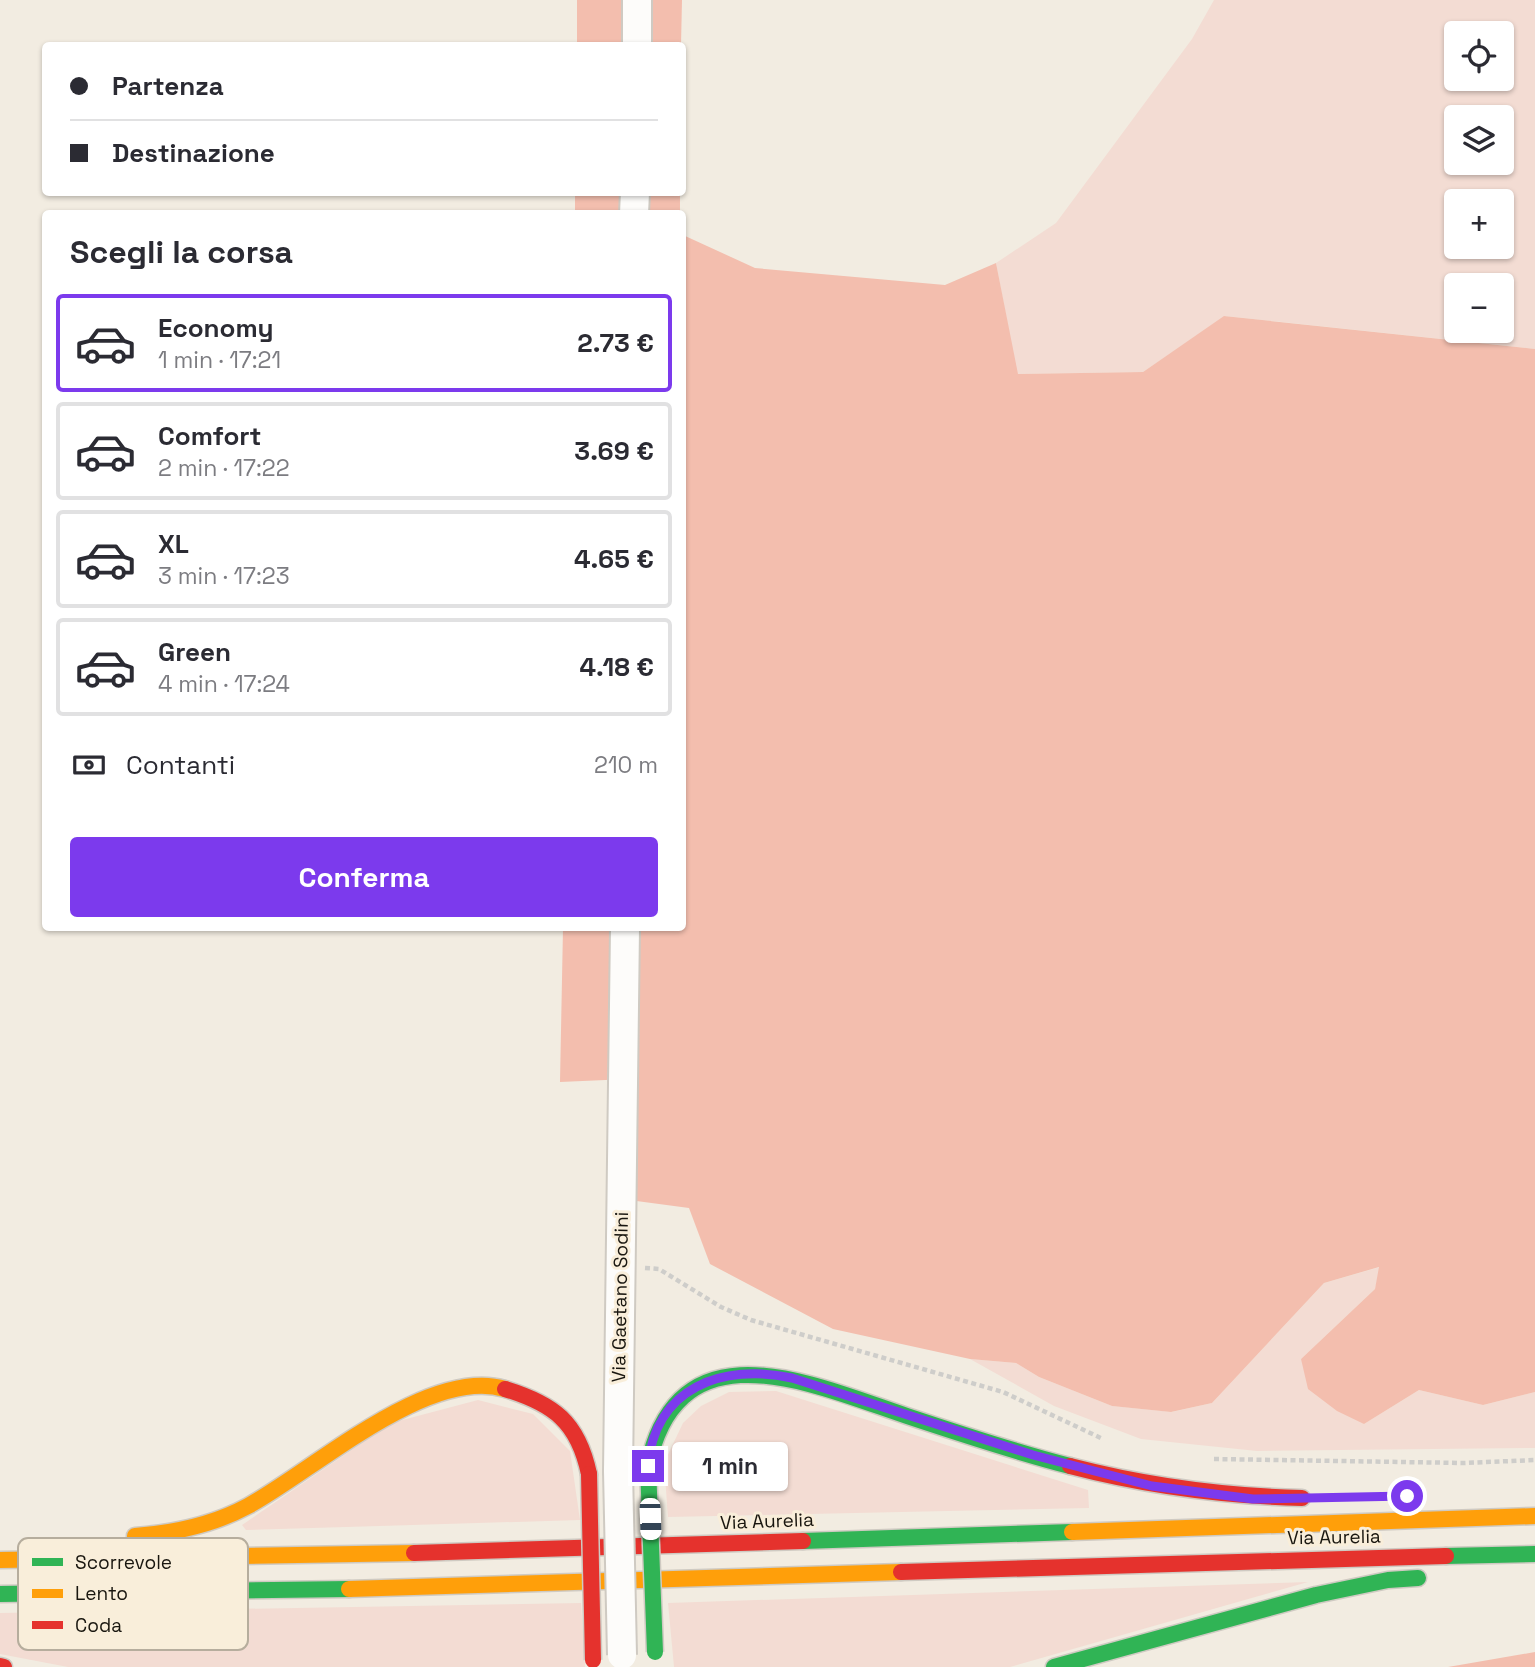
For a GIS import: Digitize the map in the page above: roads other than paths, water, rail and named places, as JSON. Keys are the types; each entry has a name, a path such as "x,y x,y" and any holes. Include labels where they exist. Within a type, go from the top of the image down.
{"highway":[{"path":"656,1660 648,1466 658,1427 683,1396 716,1378 762,1373 792,1378 1033,1455 1152,1486 1253,1499 1320,1498"},
{"path":"122,1536 178,1533 229,1515 267,1496 361,1430 391,1413 434,1398 477,1388 510,1388 552,1409 578,1437 589,1474 593,1664"},
{"name":"Via Aurelia","path":"248,1556 488,1552 1535,1516"},
{"name":"Via Aurelia","path":"248,1590 502,1586 1259,1559 1535,1554"},
{"name":"Via Aurelia","path":"0,1560 18,1560"},
{"path":"1054,1667 1316,1595 1388,1580 1435,1577"},
{"name":"Via Aurelia","path":"0,1594 18,1594"}],"street":[{"path":"637,0 637,42"},
{"name":"Via Gaetano Sodini","path":"623,1661 618,1471 625,931"}]}
